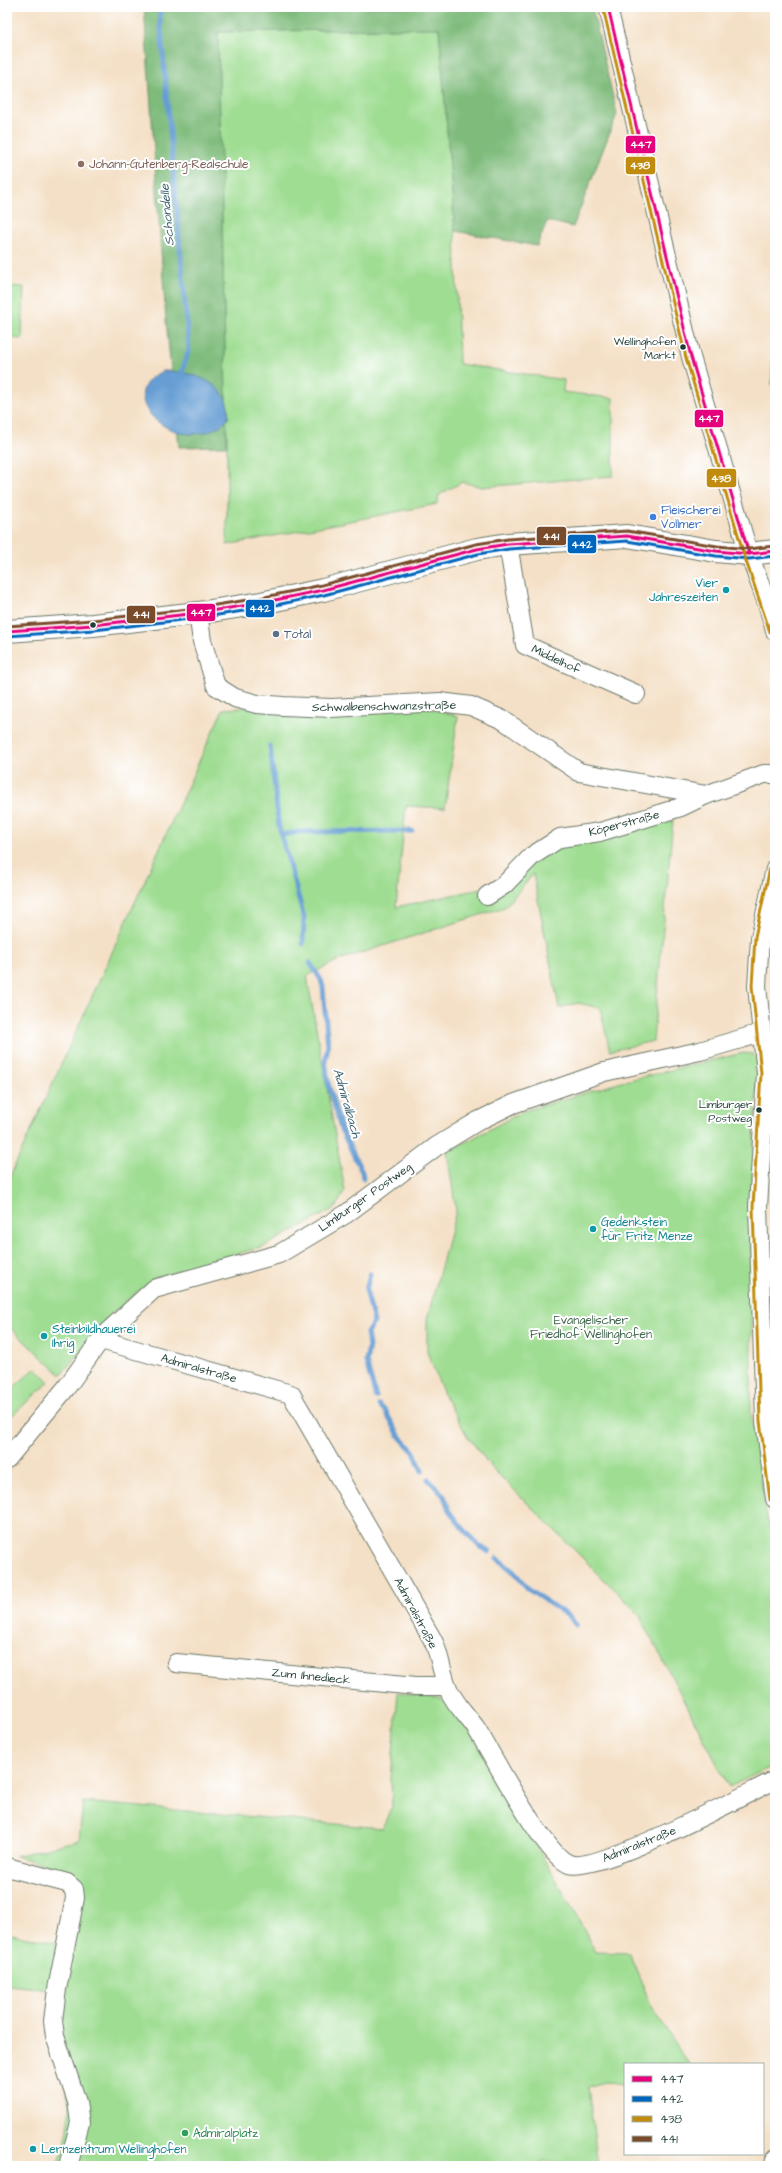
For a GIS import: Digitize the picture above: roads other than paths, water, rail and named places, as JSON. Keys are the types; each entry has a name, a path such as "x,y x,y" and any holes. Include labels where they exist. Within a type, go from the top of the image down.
{"street":[{"path":"608,7 691,357 749,554 768,606 775,631"},
{"path":"7,631 84,626 198,613 323,590 463,552 508,544 627,536 708,550 749,554 775,551"},
{"name":"Middelhof","path":"508,544 525,644 636,694"},
{"name":"Schwalbenschwanzstraße","path":"198,613 202,642 216,686 235,698 257,704 332,708 440,702 471,706 503,720 578,772 706,795"},
{"name":"Köperstraße","path":"487,896 504,885 532,856 560,838 600,832 681,807 706,795 764,774 775,774"},
{"path":"775,870 770,885 760,938 757,986 766,1073 758,1207 765,1422 775,1499"},
{"name":"Limburger Postweg","path":"7,1459 66,1388 101,1340 154,1289 279,1254 346,1214 437,1146 478,1121 513,1104 604,1072 700,1050 761,1033"},
{"name":"Admiralstraße","path":"101,1340 291,1394 422,1621 434,1644 447,1686 460,1708 475,1727 540,1835 556,1855 570,1864 588,1865 686,1825 775,1780"},
{"name":"Zum Ihnedieck","path":"176,1663 416,1686 447,1686"},
{"path":"7,1867 67,1883 74,1889 75,1898 57,1989 53,2021 55,2036 77,2102 80,2122 68,2166"},
{"path":"774,2166 775,2159"}],"water":[{"path":"163,371 186,373 208,382 217,388 224,397 228,407 228,419 210,431 191,434 173,430 157,421 146,409 142,395 147,382"}],"waterway":[{"name":"Schondelle","path":"159,7 189,349 182,373"},
{"name":"Admiralbach","path":"270,746 279,827 304,917 303,944"},
{"path":"282,835 299,832 412,831"},
{"name":"Admiralbach","path":"310,963 321,980 323,987 328,1046 325,1061 329,1087 341,1129 362,1172 363,1178"},
{"name":"Admiralbach","path":"370,1274 366,1290 374,1322 367,1333 369,1346 366,1362 376,1397"},
{"name":"Admiralbach","path":"379,1405 385,1411 400,1437 414,1452 422,1471"},
{"name":"Admiralbach","path":"428,1479 444,1496 449,1510 461,1526 478,1545 489,1552"},
{"name":"Admiralbach","path":"497,1558 514,1572 529,1590 570,1617 576,1625"}],"place":[{"name":"Johann-Gutenberg-Realschule","path":"81,164"},
{"name":"Wellinghofen Markt","path":"683,347"},
{"name":"Fleischerei Vollmer","path":"653,517"},
{"name":"Vier Jahreszeiten","path":"726,590"},
{"name":"Total","path":"276,634"},
{"name":"Limburger Postweg","path":"759,1110"},
{"name":"Gedenkstein für Fritz Menze","path":"593,1229"},
{"name":"Steinbildhauerei Ihrig","path":"44,1336"},
{"name":"Admiralplatz","path":"185,2133"},
{"name":"Lernzentrum Wellinghofen","path":"33,2149"}],"park label":[{"name":"Evangelischer Friedhof Wellinghofen","path":"591,1327"}]}
